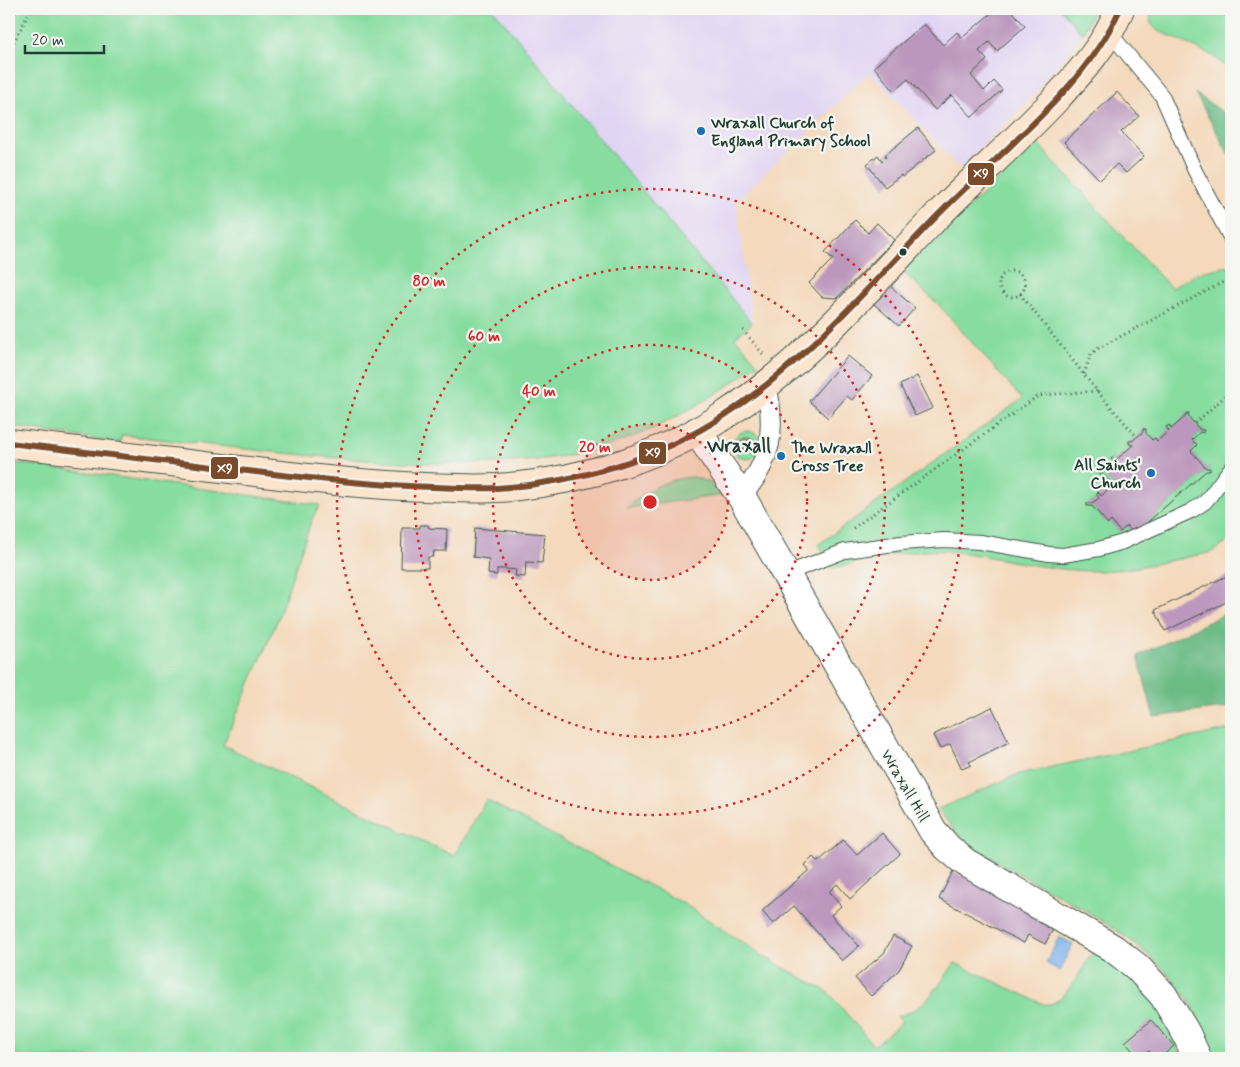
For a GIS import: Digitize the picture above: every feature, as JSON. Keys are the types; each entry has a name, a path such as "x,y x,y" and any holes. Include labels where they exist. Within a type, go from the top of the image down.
{"main road":[{"path":"9,443 122,458 361,484 473,489 548,482 598,470 653,452 676,443 724,416 766,384 830,328 948,205 1028,129 1085,68 1115,21"}],"street":[{"path":"741,496 761,470 770,440 771,407 766,384"},
{"name":"Wraxall Hill","path":"697,431 741,496 933,831 948,848 965,862 1114,949 1138,967 1163,995 1186,1032 1197,1058"}],"lane":[{"path":"1115,21 1162,96 1195,171 1231,239"},
{"path":"785,574 839,553 901,543 944,540 980,542 1063,555 1099,549 1123,542 1191,511 1205,502 1231,468"}],"path":[{"path":"9,51 31,9"},
{"path":"1016,272 1022,276 1024,289 1020,294 1014,297 1002,293 999,286 1003,274 1016,272"},
{"path":"1084,374 1091,354 1099,348 1231,278"},
{"path":"1020,294 1097,391 1138,437"},
{"path":"839,553 838,541 843,536 1035,398 1043,394 1097,391"},
{"path":"1195,424 1231,391"}],"shaded area":[{"name":"Wraxall Church of England Primary School","path":"493,9 1061,9 1082,34 1035,93 960,168 870,72 736,201 752,323"}],"green space":[{"path":"9,9 493,9 752,323 735,337 758,364 686,412 647,431 584,452 517,462 426,463 350,459 122,435 120,443 9,426"},
{"path":"1061,9 1095,9 1082,34"},
{"path":"1150,9 1231,9 1231,71 1213,56 1157,30 1151,24"},
{"path":"1195,93 1231,118 1231,158"},
{"path":"1037,143 1171,288 1200,272 1229,266 1231,271 1231,539 1209,553 1141,566 1100,571 1062,569 948,551 919,551 890,555 832,568 819,544 1022,399 938,304 905,274 905,267","holes":["1186,413 1189,413 1188,416 1200,430 1204,430 1203,433 1200,432 1192,440 1197,445 1191,451 1206,468 1210,468 1134,534 1127,526 1120,532 1111,521 1108,524 1092,506 1087,506 1087,504 1099,498 1096,494 1098,492 1101,496 1113,485 1103,474 1098,474 1098,471 1103,472 1114,462 1111,459 1113,457 1116,460 1133,445 1129,444 1129,442 1143,432 1143,429 1146,429 1146,433 1152,440 1155,438 1157,441 1169,431 1169,426 1171,429 1186,416"]},
{"path":"747,431 757,435 761,445 757,455 747,459 737,455 733,445 737,435"},
{"path":"9,462 320,505 312,519 276,624 223,745 454,856 486,800 681,902 763,956 828,992 874,1046 902,1022 897,1016 916,1009 931,996 955,963 1047,1004 1055,1002 1062,997 1095,949 1127,972 1160,1010 1183,1058 9,1058"},
{"path":"694,477 708,482 724,495 627,508 658,486 675,480"},
{"path":"1231,611 1231,705 1224,708 1154,717 1138,656"},
{"path":"1231,729 1231,1058 1214,1058 1199,1020 1188,999 1167,973 1144,951 1090,913 974,848 955,831 938,809 1019,774"}],"water":[{"path":"1059,937 1073,944 1060,971 1046,963"}],"building":[{"path":"996,9 1010,9 1025,26 997,51 989,42 979,51 987,60 971,75 984,91 994,81 1002,90 972,117 952,95 935,110 908,79 894,91 874,67 924,24 943,45 957,32 962,38"},
{"path":"1117,92 1139,116 1121,132 1144,156 1126,173 1117,164 1100,180 1064,142"},
{"path":"918,128 936,150 902,177 901,175 885,187 867,164 878,155 882,161 886,157 885,155"},
{"path":"855,220 868,233 877,223 894,240 837,298 822,297 809,283 833,259 825,252"},
{"path":"889,285 915,308 899,326 873,303"},
{"path":"848,356 872,376 852,400 847,396 828,418 809,401"},
{"path":"917,376 933,408 915,416 900,385"},
{"name":"All Saints' Church","path":"1186,413 1189,413 1188,416 1200,430 1204,430 1203,433 1200,432 1192,440 1197,445 1191,451 1206,468 1210,468 1210,471 1206,471 1134,534 1127,526 1120,532 1111,521 1108,524 1092,506 1087,506 1087,503 1092,503 1099,498 1096,494 1098,492 1101,496 1113,485 1103,474 1098,474 1098,471 1103,472 1114,462 1111,459 1113,457 1116,460 1133,445 1129,444 1129,441 1132,441 1143,432 1143,429 1146,429 1146,433 1152,440 1155,438 1157,441 1169,431 1166,427 1169,425 1171,429 1186,416"},
{"path":"420,525 428,525 429,528 447,529 446,551 434,551 433,557 428,557 428,568 401,568 402,528 420,528"},
{"path":"475,528 545,534 542,563 526,562 525,577 515,576 516,570 507,569 497,569 497,575 488,574 489,559 473,557"},
{"path":"1231,574 1231,600 1165,631 1155,610"},
{"path":"992,707 1009,742 969,762 971,765 962,769 950,744 940,749 933,735"},
{"path":"882,833 900,854 850,899 837,884 829,892 841,906 831,915 859,946 842,961 794,906 773,924 762,911 809,870 805,865 813,857 818,862 843,840 857,855"},
{"path":"953,871 1056,924 1045,944 1028,935 1024,943 939,899"},
{"path":"893,936 912,946 899,970 871,996 855,978 884,953"},
{"path":"1151,1020 1174,1046 1160,1058 1156,1058 1149,1051 1139,1058 1125,1042"}],"transit line":[{"name":"X9","path":"9,443 322,479 388,485 464,488 497,488 557,481 616,466 645,456 699,431 725,415 783,372 809,348 935,218 1011,146 1062,94 1104,39 1120,9"}],"place":[{"name":"Wraxall Church of England Primary School","path":"701,131"},
{"name":"The Wraxall Cross Tree","path":"781,456"},
{"name":"All Saints' Church","path":"1151,473"}],"district":[{"name":"Wraxall","path":"739,445"}]}
